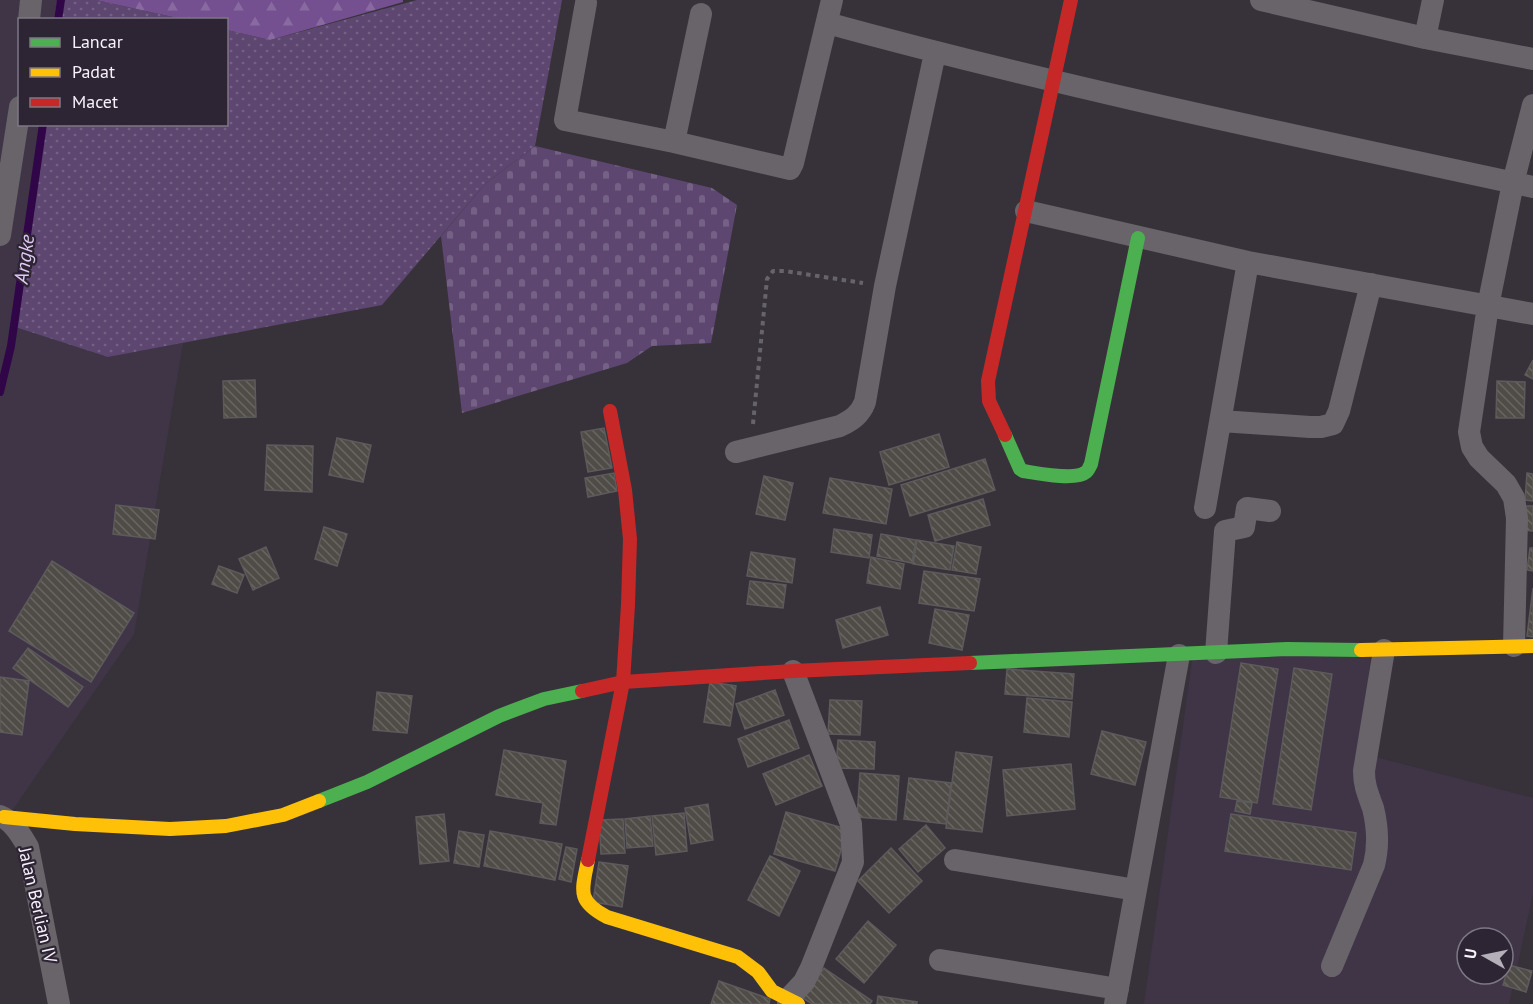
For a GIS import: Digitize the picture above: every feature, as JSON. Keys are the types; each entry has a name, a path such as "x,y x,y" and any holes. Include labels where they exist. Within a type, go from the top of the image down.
{"street":[{"path":"29,18 31,0"},
{"path":"586,3 565,120 790,169 832,0"},
{"path":"1071,0 988,390 993,413 1023,471 1076,476 1088,471 1138,238"},
{"path":"1261,0 1314,5 1425,38 1533,59"},
{"path":"1425,38 1433,0"},
{"path":"674,142 701,14"},
{"path":"828,23 935,53 1054,82 1523,185"},
{"path":"743,451 840,426 861,412 866,402 885,286 935,53"},
{"path":"2,816 75,824 170,829 226,826 283,815 366,782 499,716 544,699 622,682 793,671 1287,649 1384,650 1523,646 1514,498 1506,484 1479,458 1472,447 1469,432 1488,306 1523,185 1533,105"},
{"path":"0,235 18,120"},
{"path":"1026,211 1248,262 1533,314"},
{"path":"1205,508 1248,262"},
{"path":"1221,421 1310,427 1333,424 1339,411 1371,284"},
{"path":"610,411 625,490 630,538 628,605 622,682 582,891 583,901 590,908 607,917 738,957 758,972 772,991 792,1002 811,968 853,862 851,824 793,671"},
{"path":"1216,653 1225,531 1244,527 1247,508 1270,511"},
{"path":"1332,966 1374,865 1377,852 1376,820 1364,786 1364,771 1384,650"},
{"path":"940,960 1117,997 1179,654"},
{"name":"Jalan Berlian IV","path":"2,816 19,832 28,847 59,1004"},
{"path":"956,860 1136,890"}],"path":[{"path":"743,451 766,279 773,271 785,271 885,286"}],"shaded area":[{"path":"0,0 57,0 54,18 18,18 18,126 40,126 12,326 108,357 183,343 134,634 0,828"},
{"path":"1371,654 1360,753 1533,798 1533,893 1515,976 1515,926 1455,926 1455,986 1513,986 1509,1004 1144,1004 1193,655"}],"green space":[{"path":"57,0 96,0 177,18 54,18"},
{"path":"96,0 403,0 403,2 270,40 228,30 228,18 177,18"},
{"path":"417,0 562,0 535,146 485,184 382,305 108,357 12,326 40,126 228,126 228,30 270,40"},
{"path":"535,146 712,188 737,205 711,343 652,346 627,363 462,413 441,236 485,184"}],"building":[{"path":"1533,360 1533,379 1525,375"},
{"path":"255,380 256,417 224,418 223,381"},
{"path":"1497,381 1525,382 1524,418 1496,418"},
{"path":"604,428 612,468 588,472 581,432"},
{"path":"939,434 949,467 889,485 880,452"},
{"path":"337,438 371,445 363,482 329,475"},
{"path":"267,445 313,446 312,492 265,490"},
{"path":"985,459 995,490 910,516 901,485"},
{"path":"614,473 617,491 588,497 585,478"},
{"path":"1527,473 1533,474 1533,501 1525,500"},
{"path":"764,476 793,483 785,520 756,514"},
{"path":"830,478 892,489 886,524 823,513"},
{"path":"983,499 990,525 935,541 928,515"},
{"path":"116,505 159,510 155,539 113,534"},
{"path":"1524,506 1533,506 1533,531 1522,530"},
{"path":"324,527 347,534 337,566 315,559"},
{"path":"834,529 872,535 869,558 831,552"},
{"path":"881,534 916,540 912,563 877,556"},
{"path":"917,540 954,546 950,570 913,564"},
{"path":"957,542 981,547 976,574 952,570"},
{"path":"266,547 279,578 253,590 239,559"},
{"path":"1530,548 1533,548 1533,571 1527,570"},
{"path":"751,552 795,559 792,583 747,576"},
{"path":"871,557 904,564 900,589 867,583"},
{"path":"52,561 134,613 91,682 9,631"},
{"path":"219,566 244,575 237,593 212,584"},
{"path":"924,571 980,579 974,611 919,603"},
{"path":"750,581 786,585 783,608 747,604"},
{"path":"1533,588 1533,637 1527,636"},
{"path":"880,607 888,635 843,648 836,620"},
{"path":"935,609 969,615 962,650 929,643"},
{"path":"28,648 83,687 68,707 13,668"},
{"path":"1241,663 1278,669 1257,803 1220,797"},
{"path":"1294,668 1332,674 1311,810 1273,804"},
{"path":"1007,669 1074,674 1072,699 1005,694"},
{"path":"0,677 29,681 22,735 0,732"},
{"path":"710,682 736,686 730,726 704,722"},
{"path":"775,690 784,715 745,729 736,704"},
{"path":"377,692 412,696 407,733 373,730"},
{"path":"1027,698 1072,702 1069,737 1024,732"},
{"path":"830,700 862,701 860,735 828,734"},
{"path":"789,720 799,748 748,767 738,739"},
{"path":"1102,731 1146,742 1135,785 1091,774"},
{"path":"838,740 875,742 874,769 836,768"},
{"path":"504,750 566,761 556,825 540,823 543,803 496,795"},
{"path":"956,752 992,757 982,832 946,828"},
{"path":"809,755 822,786 776,805 763,774"},
{"path":"1071,764 1075,809 1007,816 1003,770"},
{"path":"860,773 899,776 896,820 857,817"},
{"path":"909,778 951,783 946,824 904,819"},
{"path":"1237,801 1252,803 1250,814 1235,811"},
{"path":"708,804 713,840 691,844 685,808"},
{"path":"786,812 847,829 835,871 774,854"},
{"path":"684,813 687,851 656,855 652,816"},
{"path":"444,814 449,861 420,864 416,817"},
{"path":"1231,814 1356,833 1351,870 1225,851"},
{"path":"650,816 653,846 627,848 625,819"},
{"path":"623,819 625,853 601,854 599,820"},
{"path":"926,825 945,848 918,872 899,849"},
{"path":"459,831 484,835 479,867 454,863"},
{"path":"490,831 562,844 555,880 484,866"},
{"path":"566,847 577,849 571,882 559,879"},
{"path":"891,848 922,881 889,913 858,881"},
{"path":"770,856 800,871 779,916 748,900"},
{"path":"599,862 628,866 622,907 593,902"},
{"path":"868,921 896,945 864,983 836,959"},
{"path":"1515,967 1532,971 1526,992 1506,986 1515,986"},
{"path":"824,968 872,1001 870,1004 812,1004 803,998"},
{"path":"719,981 770,999 769,1004 711,1004"},
{"path":"878,996 917,1002 917,1004 877,1004"}],"waterway":[{"name":"Angke","path":"58,18 61,0"},
{"name":"Angke","path":"0,392 11,346 43,126"}],"traffic: fast":[{"path":"1005,435 1023,471 1074,476 1081,475 1088,470 1138,238"},
{"path":"970,663 1287,649 1361,650"},
{"path":"319,801 367,782 499,716 544,699 582,691"}],"traffic: slow":[{"path":"1361,650 1533,646"},
{"path":"4,817 75,824 170,829 226,826 283,815 319,801"},
{"path":"588,860 583,887 584,894 590,906 597,911 607,917 738,957 758,972 772,991 798,1004"}],"traffic: jam":[{"path":"1005,435 989,401 988,381 1071,0"},
{"path":"588,860 623,682 628,605 630,539 625,490 610,411"},
{"path":"582,691 623,682 970,663"}]}
